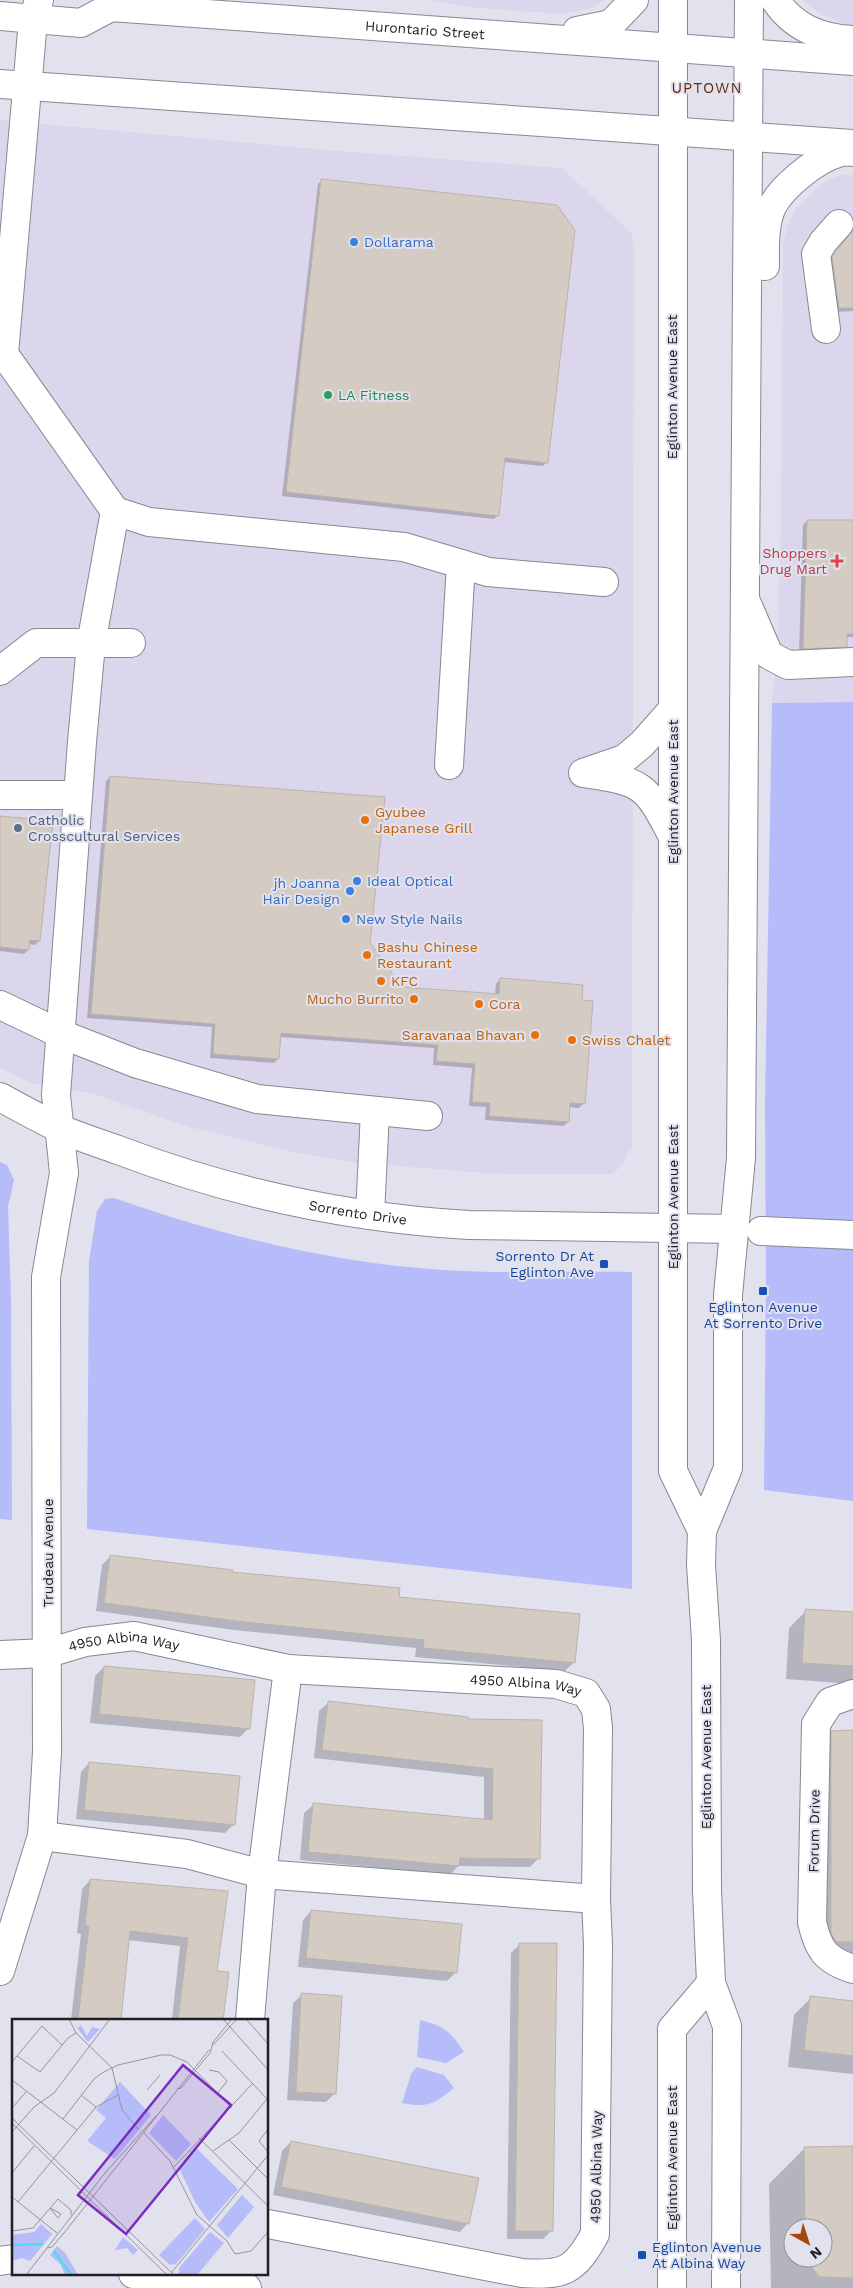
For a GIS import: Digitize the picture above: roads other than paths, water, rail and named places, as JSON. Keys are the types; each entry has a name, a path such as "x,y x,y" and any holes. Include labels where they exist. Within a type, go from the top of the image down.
{"main road":[{"path":"512,34 578,31 612,24 634,0"},
{"name":"Eglinton Avenue East","path":"673,0 673,1471 702,1531"},
{"name":"Eglinton Avenue East","path":"726,2288 727,2026 711,1983 707,1890 706,1640 701,1565 702,1531 728,1468 728,1295 748,1230 741,1158 741,904 746,599 749,0"},
{"path":"775,0 794,22 811,33 853,40"},
{"name":"Hurontario Street","path":"0,16 36,10 81,23 111,7 512,34 853,61"},
{"path":"36,10 2,354 115,511 149,522 404,546 488,572 604,582"},
{"path":"0,84 28,88 104,90 853,144"},
{"path":"748,358 766,323 765,242 771,209 784,190 814,164 838,152 853,152"},
{"path":"826,328 816,254 823,242 839,224"},
{"name":"Trudeau Avenue","path":"0,1971 42,1836 47,1752 48,1653 46,1278 64,1173 61,1129 56,1095 77,795 90,644 115,511"},
{"path":"449,765 461,564"},
{"path":"746,599 769,655 788,665 853,662"},
{"path":"0,671 36,643 131,643"},
{"path":"673,709 642,744 624,759 583,773 628,780 649,794 673,838"},
{"path":"0,795 77,795"},
{"path":"0,1006 61,1034 135,1064 257,1100 428,1116"},
{"name":"Sorrento Drive","path":"0,1097 61,1129 161,1166 204,1179 337,1210 469,1225 673,1227 853,1235"},
{"path":"370,1215 376,1111"},
{"name":"4950 Albina Way","path":"0,1655 48,1653 85,1642 134,1636 288,1669 556,1684 586,1693 596,1709 598,1728 596,1898 598,1945 595,2234 582,2258 567,2269 547,2275 522,2273 269,2224"},
{"path":"250,2019 262,1874 288,1669"},
{"name":"Forum Drive","path":"853,1694 830,1702 816,1724 812,1922 817,1944 829,1958 853,1969"},
{"path":"42,1836 187,1854 262,1874 596,1898"},
{"name":"Eglinton Avenue East","path":"672,2288 672,2029 711,1983"},
{"path":"155,2276 241,2284"}],"place":[{"name":"Dollarama","path":"354,242"},
{"name":"LA Fitness","path":"328,395"},
{"name":"Shoppers Drug Mart","path":"837,561"},
{"name":"Gyubee Japanese Grill","path":"365,820"},
{"name":"Catholic Crosscultural Services","path":"18,828"},
{"name":"Ideal Optical","path":"357,881"},
{"name":"jh Joanna Hair Design","path":"350,891"},
{"name":"New Style Nails","path":"346,919"},
{"name":"Bashu Chinese Restaurant","path":"367,955"},
{"name":"KFC","path":"381,981"},
{"name":"Mucho Burrito","path":"414,999"},
{"name":"Cora","path":"479,1004"},
{"name":"Saravanaa Bhavan","path":"535,1035"},
{"name":"Swiss Chalet","path":"572,1040"},
{"name":"Sorrento Dr At Eglinton Ave","path":"604,1264"},
{"name":"Eglinton Avenue At Sorrento Drive","path":"763,1291"},
{"name":"Eglinton Avenue At Albina Way","path":"642,2255"}],"district":[{"name":"UPTOWN","path":"707,88"}]}
